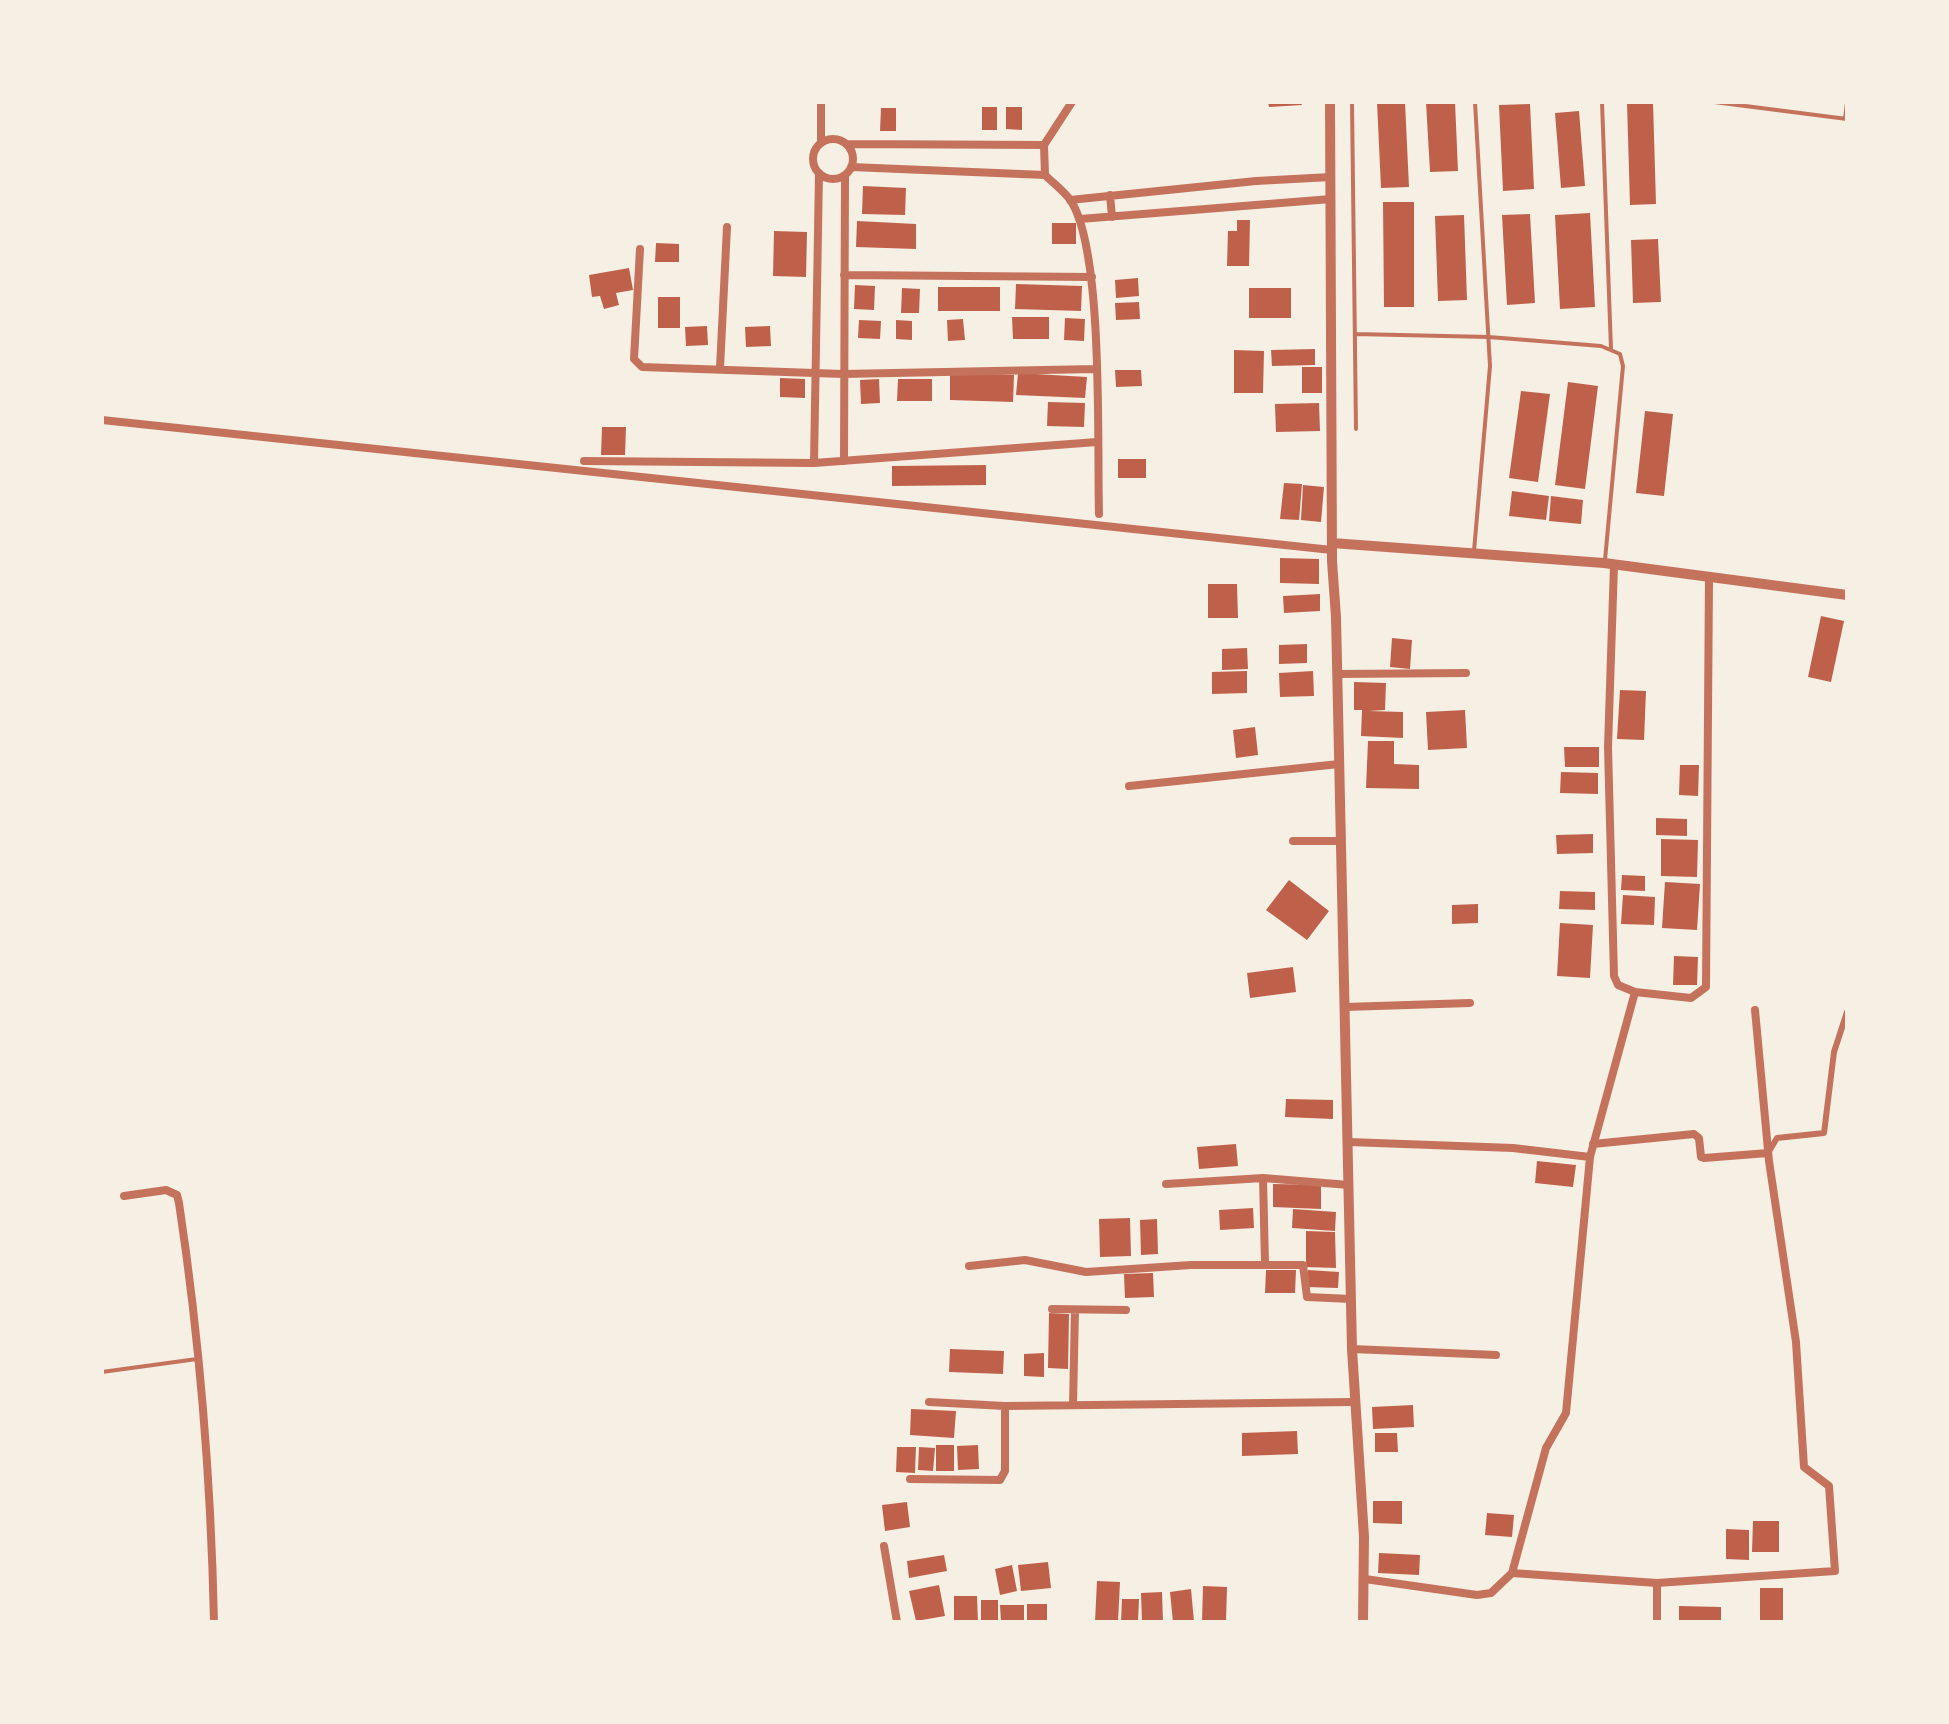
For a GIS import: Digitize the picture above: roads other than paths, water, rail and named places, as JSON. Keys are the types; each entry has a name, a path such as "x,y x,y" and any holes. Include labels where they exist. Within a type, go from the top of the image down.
{"street":[{"path":"814,463 819,173 813,154 821,142 821,102"},
{"path":"1045,175 1044,145 1072,102"},
{"path":"1330,102 1332,546 1353,1402 1365,1579 1363,1622"},
{"path":"821,142 835,138 847,144 1044,145"},
{"path":"819,173 832,179 845,175 851,167 853,156 847,144"},
{"path":"851,167 1045,175 1070,200 1080,219 1092,277 1099,514"},
{"path":"844,461 845,175"},
{"path":"1070,200 1331,177"},
{"path":"1110,195 1112,217"},
{"path":"1080,219 1331,199"},
{"path":"720,368 727,227"},
{"path":"640,249 634,352 636,363 642,367 843,374 1095,369"},
{"path":"844,275 1092,277"},
{"path":"102,420 1332,546 1389,545 1474,555 1609,564 1847,595"},
{"path":"584,461 814,463 1097,442"},
{"path":"1609,564 1608,747 1614,976 1618,985 1635,992 1691,998 1706,987 1709,577"},
{"path":"1337,674 1466,673"},
{"path":"1129,786 1339,764"},
{"path":"1293,841 1341,841"},
{"path":"1365,1579 1477,1595 1491,1593 1512,1573 1546,1448 1566,1413 1590,1157 1635,992"},
{"path":"1345,1007 1470,1003"},
{"path":"1512,1573 1657,1583 1828,1573 1836,1569 1829,1486 1804,1467 1796,1342 1768,1153 1755,1010"},
{"path":"1768,1153 1777,1138 1824,1133 1834,1052 1847,1012"},
{"path":"1593,1144 1694,1134 1699,1138 1704,1158 1768,1153"},
{"path":"1349,1142 1513,1148 1590,1157"},
{"path":"1166,1184 1263,1178 1349,1185"},
{"path":"1263,1178 1265,1263"},
{"path":"124,1196 166,1190 177,1195 199,1358 212,1517 214,1622"},
{"path":"969,1266 1025,1260 1086,1272 1265,1263 1304,1266 1307,1297 1351,1299"},
{"path":"1052,1309 1126,1310"},
{"path":"1073,1405 1075,1310"},
{"path":"1352,1349 1496,1355"},
{"path":"929,1402 1005,1406 1353,1402"},
{"path":"910,1479 1000,1480 1005,1471 1005,1406"},
{"path":"884,1546 897,1622"},
{"path":"1657,1583 1657,1622"}],"lane":[{"path":"1352,102 1356,429"},
{"path":"1474,555 1490,366 1475,102"},
{"path":"1602,102 1611,349"},
{"path":"1714,102 1846,119 1847,102"},
{"path":"1355,334 1489,337 1611,349 1620,354 1623,366 1609,564"},
{"path":"102,1372 199,1358"}]}
